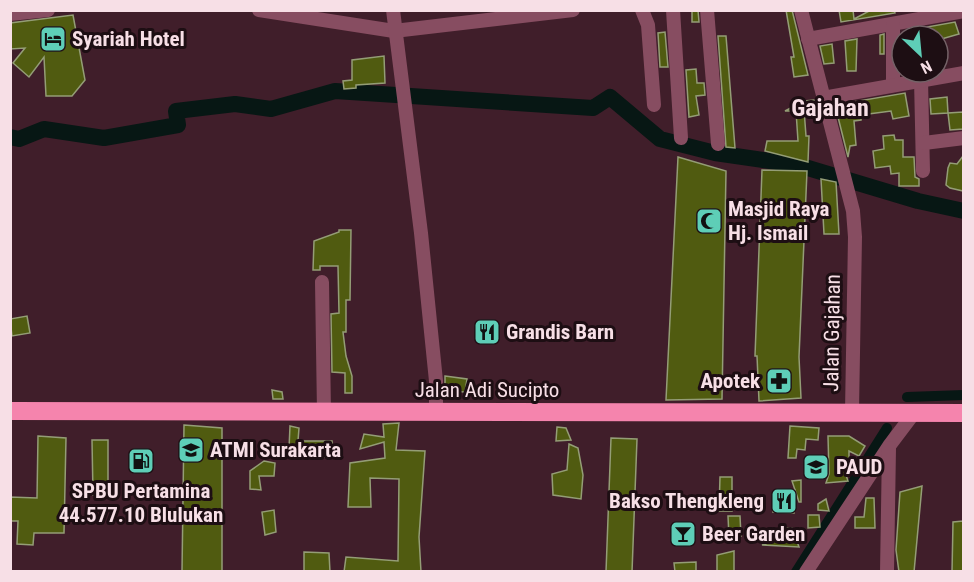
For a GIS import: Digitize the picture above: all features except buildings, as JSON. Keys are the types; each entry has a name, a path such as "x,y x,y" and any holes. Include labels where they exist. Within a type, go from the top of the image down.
{"highway":[{"name":"Jalan Adi Sucipto","path":"10,411 963,413"}],"street":[{"path":"10,14 48,10"},
{"path":"259,10 394,31 469,17 573,10"},
{"path":"393,10 431,335 436,413"},
{"path":"642,10 648,25 654,105"},
{"path":"674,10 681,138"},
{"path":"707,10 718,144"},
{"name":"Jalan Gajahan","path":"801,10 848,188 855,237 852,411"},
{"path":"899,24 963,11"},
{"path":"808,39 890,26"},
{"path":"823,98 893,84"},
{"path":"921,84 923,171"},
{"path":"924,143 963,138"},
{"path":"322,282 324,413"},
{"path":"806,572 889,446 914,413"},
{"path":"887,572 889,446"}],"waterway":[{"path":"10,137 19,139 44,129 104,138 178,125 176,111 235,104 271,109 335,91 593,108 610,97 660,139 715,153 798,165 918,201 964,211"},
{"path":"907,397 964,395"},
{"path":"796,572 887,428"}],"place":[{"name":"Syariah Hotel","path":"53,39"},
{"name":"Masjid Raya Hj. Ismail","path":"709,221"},
{"name":"Grandis Barn","path":"487,332"},
{"name":"Apotek","path":"779,381"},
{"name":"ATMI Surakarta","path":"191,450"},
{"name":"SPBU Pertamina 44.577.10 Blulukan","path":"141,461"},
{"name":"PAUD","path":"816,467"},
{"name":"Bakso Thengkleng","path":"784,501"},
{"name":"Beer Garden","path":"683,534"}],"district":[{"name":"Gajahan","path":"830,108"}]}
